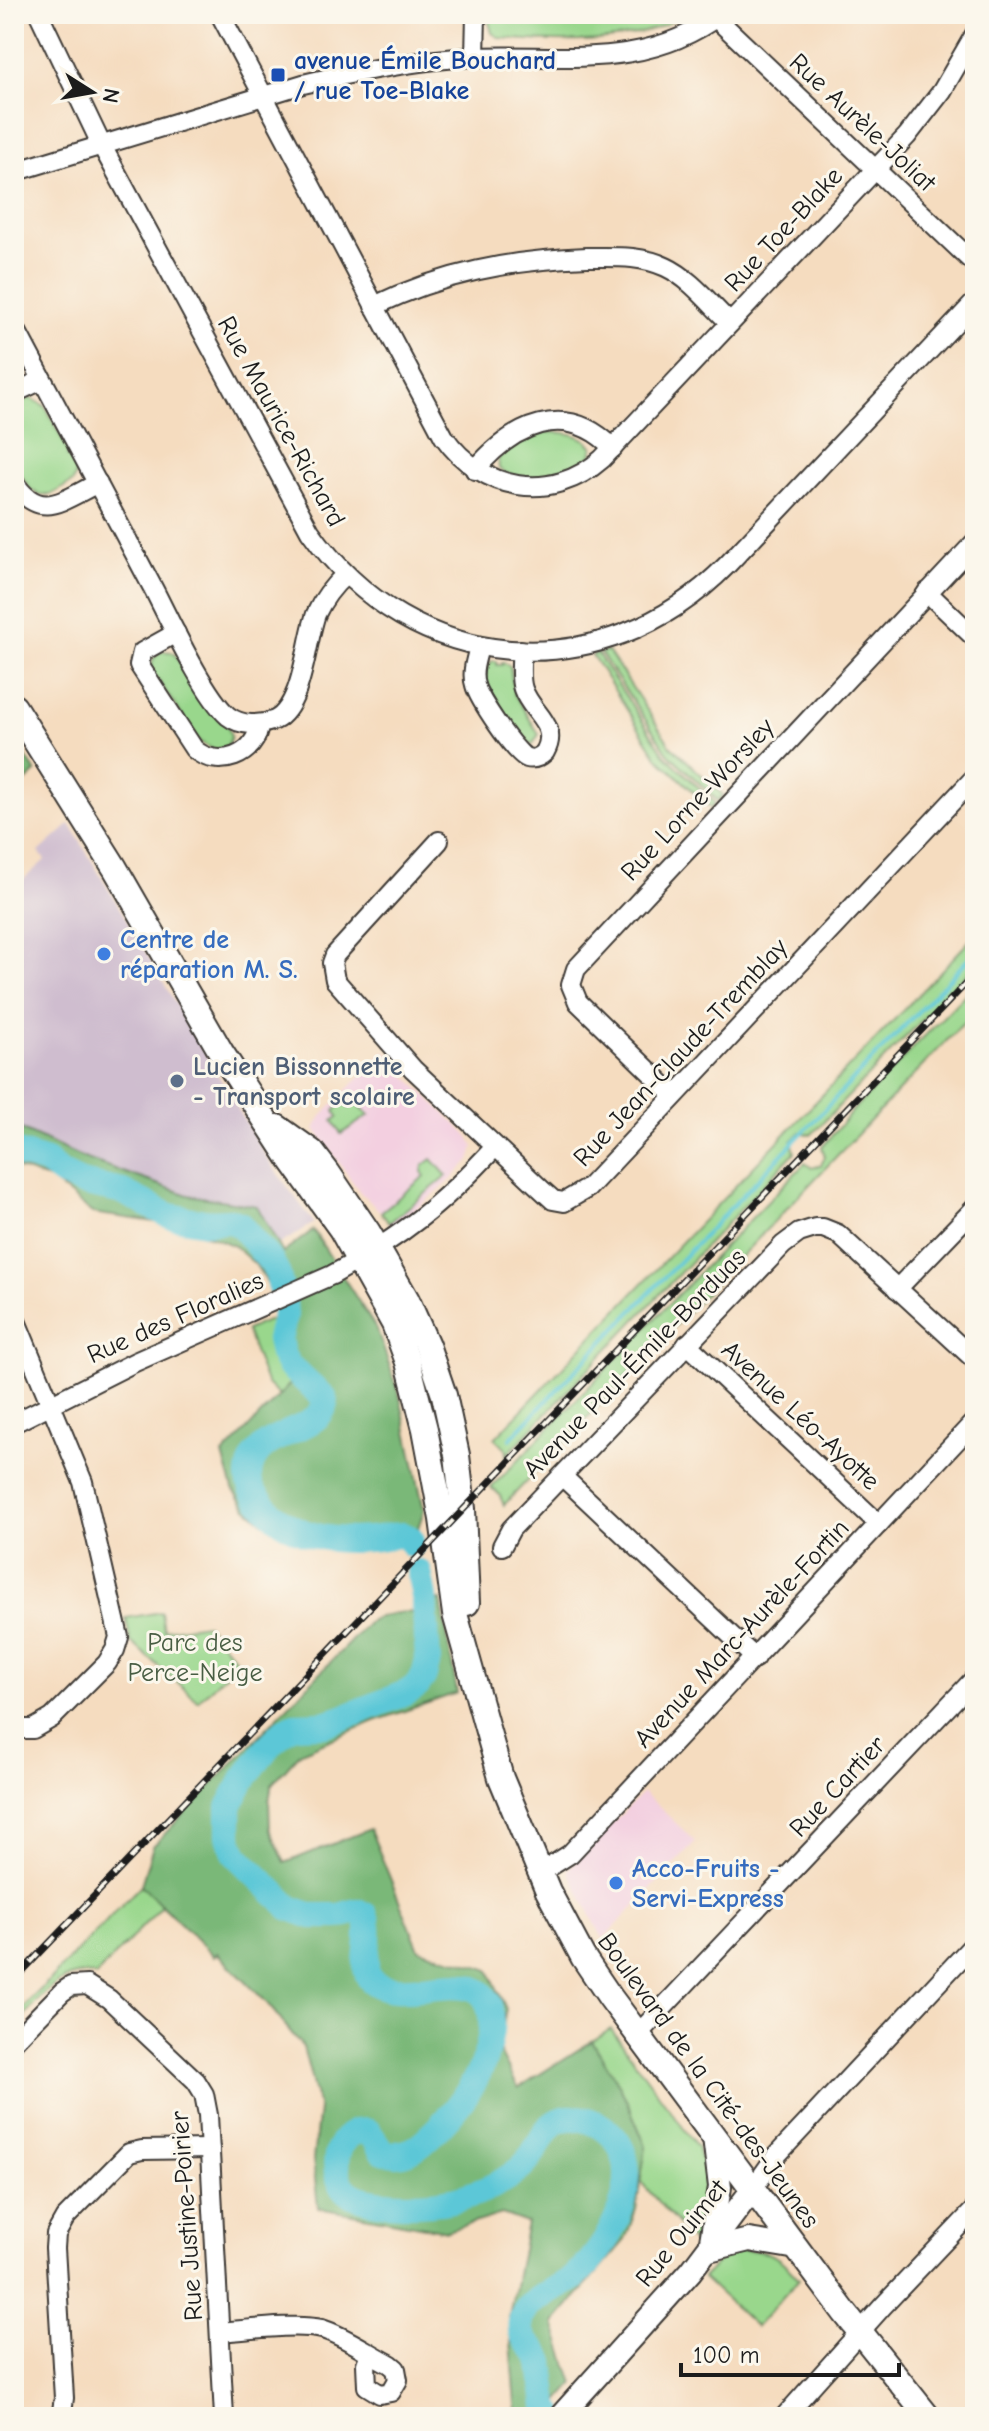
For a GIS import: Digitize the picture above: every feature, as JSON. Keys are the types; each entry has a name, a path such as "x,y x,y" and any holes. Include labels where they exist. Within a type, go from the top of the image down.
{"main road":[{"name":"Boulevard de la Cité-des-Jeunes","path":"14,707 115,868 221,1052 268,1121 302,1156 368,1255 415,1314 433,1359 449,1416 460,1478 468,1618 480,1701 507,1795 540,1873 583,1957 752,2190 928,2417"},
{"name":"Boulevard de la Cité-des-Jeunes","path":"898,2380 946,2417"}],"street":[{"name":"Rue Maurice-Richard","path":"39,14 102,146 303,520 345,575 372,598 444,636 479,647 521,650 580,646 611,639 670,613 700,592 975,302"},
{"name":"Rue Toe-Blake","path":"220,14 444,437 460,458 475,470 510,483 551,485 590,470 613,448 875,170 931,105 953,75 975,34"},
{"path":"475,57 476,14"},
{"path":"14,172 303,84 383,67 475,57 587,59 619,56 669,42 719,16"},
{"name":"Rue Aurèle-Joliat","path":"719,16 975,264"},
{"path":"374,306 423,284 498,264 546,259 630,258 670,269 730,323"},
{"path":"14,326 176,633 221,709 237,722 259,724 280,716 291,700 300,677 316,615 325,598 345,575"},
{"path":"14,393 42,380"},
{"path":"475,470 505,439 536,424 560,422 581,427 613,448"},
{"path":"14,482 32,503 46,505 98,483"},
{"name":"Rue Lorne-Worsley","path":"674,1095 578,1002 571,985 576,969 975,542"},
{"path":"927,592 975,638"},
{"path":"176,633 142,652 139,665 194,749 214,761 234,757 255,740 259,724"},
{"path":"479,647 473,675 475,687 515,748 524,757 534,758 545,752 551,735 523,691 521,650"},
{"name":"Rue Jean-Claude-Tremblay","path":"439,841 335,955 333,973 340,987 413,1069 553,1200 570,1200 588,1188 975,777"},
{"name":"Rue des Floralies","path":"14,1423 135,1362 302,1288 368,1255 404,1232 446,1198 495,1147"},
{"path":"975,1208 897,1289 975,1360"},
{"name":"Avenue Paul-Émile-Borduas","path":"502,1546 507,1534 687,1344 783,1245 799,1233 823,1228 838,1234 897,1289"},
{"path":"14,1316 87,1495 119,1637 110,1659 58,1713 38,1727 14,1729"},
{"name":"Avenue Léo-Ayotte","path":"687,1344 879,1524"},
{"name":"Avenue Marc-Aurèle-Fortin","path":"540,1873 570,1854 975,1421"},
{"path":"562,1476 755,1658"},
{"name":"Rue Cartier","path":"638,2034 975,1678"},
{"name":"Rue Ouimet","path":"565,2411 709,2250 776,2156 975,1943"},
{"name":"Rue Justine-Poirier","path":"14,2041 53,1999 71,1986 87,1985 103,1993 196,2081 206,2100 224,2417"},
{"path":"714,2137 720,2187 709,2250 749,2240 797,2248"},
{"path":"61,2417 63,2390 55,2248 61,2224 129,2153 210,2149"},
{"path":"784,2417 975,2209"},
{"path":"220,2332 316,2328 370,2353"}],"shaded area":[{"path":"70,824 268,1160 314,1223 272,1249 14,1146 14,888 45,860 39,852"},
{"path":"385,1051 403,1073 469,1137 474,1147 470,1160 450,1181 392,1228 386,1217 360,1192 315,1129 322,1116"},
{"path":"643,1792 696,1842 603,1939 568,1870"}],"green space":[{"path":"487,14 686,14 665,25 619,37 547,41 500,38 492,33 486,21"},
{"path":"30,398 45,406 70,453 67,456 76,464 73,482 50,495 39,495 30,489 14,464 14,405"},
{"path":"546,432 565,433 584,439 593,447 591,456 571,468 546,476 522,477 499,469 498,459 513,445"},
{"path":"161,651 172,652 176,656 205,703 228,726 231,737 227,746 216,751 200,742 151,670 153,659"},
{"path":"608,651 671,746 723,795 718,801 668,753 600,652"},
{"path":"597,653 665,755 715,803 711,808 658,758 592,655"},
{"path":"492,661 497,661 497,665 502,665 502,662 510,666 514,694 539,734 533,744 522,741 485,685 486,668"},
{"path":"14,739 36,772 14,792"},
{"path":"975,935 975,965 811,1135 801,1132 792,1141 795,1152 506,1456 507,1450 495,1438"},
{"path":"975,984 975,1011 504,1505 499,1494 491,1488 805,1163 812,1168 821,1165 825,1157 822,1147 855,1108"},
{"path":"342,1102 349,1108 356,1102 369,1115 341,1134 333,1121 338,1117 335,1111"},
{"path":"14,1126 81,1157 188,1195 257,1206 283,1253 313,1230 377,1330 399,1393 424,1510 417,1531 385,1547 301,1542 263,1522 247,1508 233,1489 223,1455 293,1381 280,1365 273,1346 274,1327 284,1308 255,1264 233,1245 182,1226 92,1213 51,1180 14,1167"},
{"path":"432,1159 447,1176 389,1223 381,1212 425,1176 423,1166"},
{"path":"277,1317 275,1332 278,1351 293,1381 279,1396 266,1383 246,1330"},
{"path":"441,1600 457,1693 375,1721 301,1752 272,1784 270,1829 285,1863 370,1829 419,1949 489,1970 506,2009 499,2050 518,2088 592,2041 621,2088 646,2146 636,2209 625,2240 554,2323 574,2384 545,2417 517,2417 509,2317 527,2223 502,2214 447,2231 318,2208 313,2159 319,2109 303,2047 267,2003 217,1953 214,1956 141,1885 153,1846 371,1620 401,1612 432,1614 435,1601"},
{"name":"Parc des Perce-Neige","path":"161,1612 164,1630 206,1624 238,1662 198,1701 130,1641 126,1618"},
{"path":"141,1885 162,1906 96,1976 71,1977 60,1982 40,1998 14,2027 14,2017"},
{"path":"611,2029 698,2148 707,2172 709,2189 693,2242 640,2181 646,2146 621,2088 592,2041"},
{"path":"740,2250 760,2251 774,2256 799,2279 756,2327 703,2278 722,2258"}],"waterway":[{"path":"510,1439 975,952"},
{"path":"14,1152 46,1162 81,1183 123,1192 170,1216 239,1224 272,1263 278,1275 285,1315 279,1339 282,1354 288,1365 325,1399 322,1411 314,1419 262,1448 253,1460 249,1476 252,1489 278,1518 306,1533 353,1540 403,1535 410,1538 412,1545"},
{"path":"419,1572 424,1597 428,1660 418,1685 408,1692 340,1719 324,1724 294,1725 285,1730 243,1780 229,1807 229,1836 236,1855 290,1908 312,1916 339,1916 357,1911 365,1915 368,1923 366,1967 371,1980 386,1988 465,1986 480,1992 489,2006 491,2031 485,2058 458,2106 427,2139 407,2152 382,2151 369,2132 349,2136 342,2143 336,2163 341,2184 348,2192 376,2202 412,2204 442,2202 478,2192 501,2182 521,2168 548,2129 563,2119 581,2119 599,2125 613,2136 623,2152 627,2170 626,2190 612,2229 589,2263 569,2281 536,2300 521,2321 524,2338 542,2362 547,2407 554,2417"}],"railway":[{"path":"14,1980 975,974"}],"place":[{"name":"avenue Émile Bouchard / rue Toe-Blake","path":"278,75"},
{"name":"Centre de réparation M. S.","path":"104,954"},
{"name":"Lucien Bissonnette - Transport scolaire","path":"177,1081"},
{"name":"Acco-Fruits - Servi-Express","path":"616,1883"}]}
